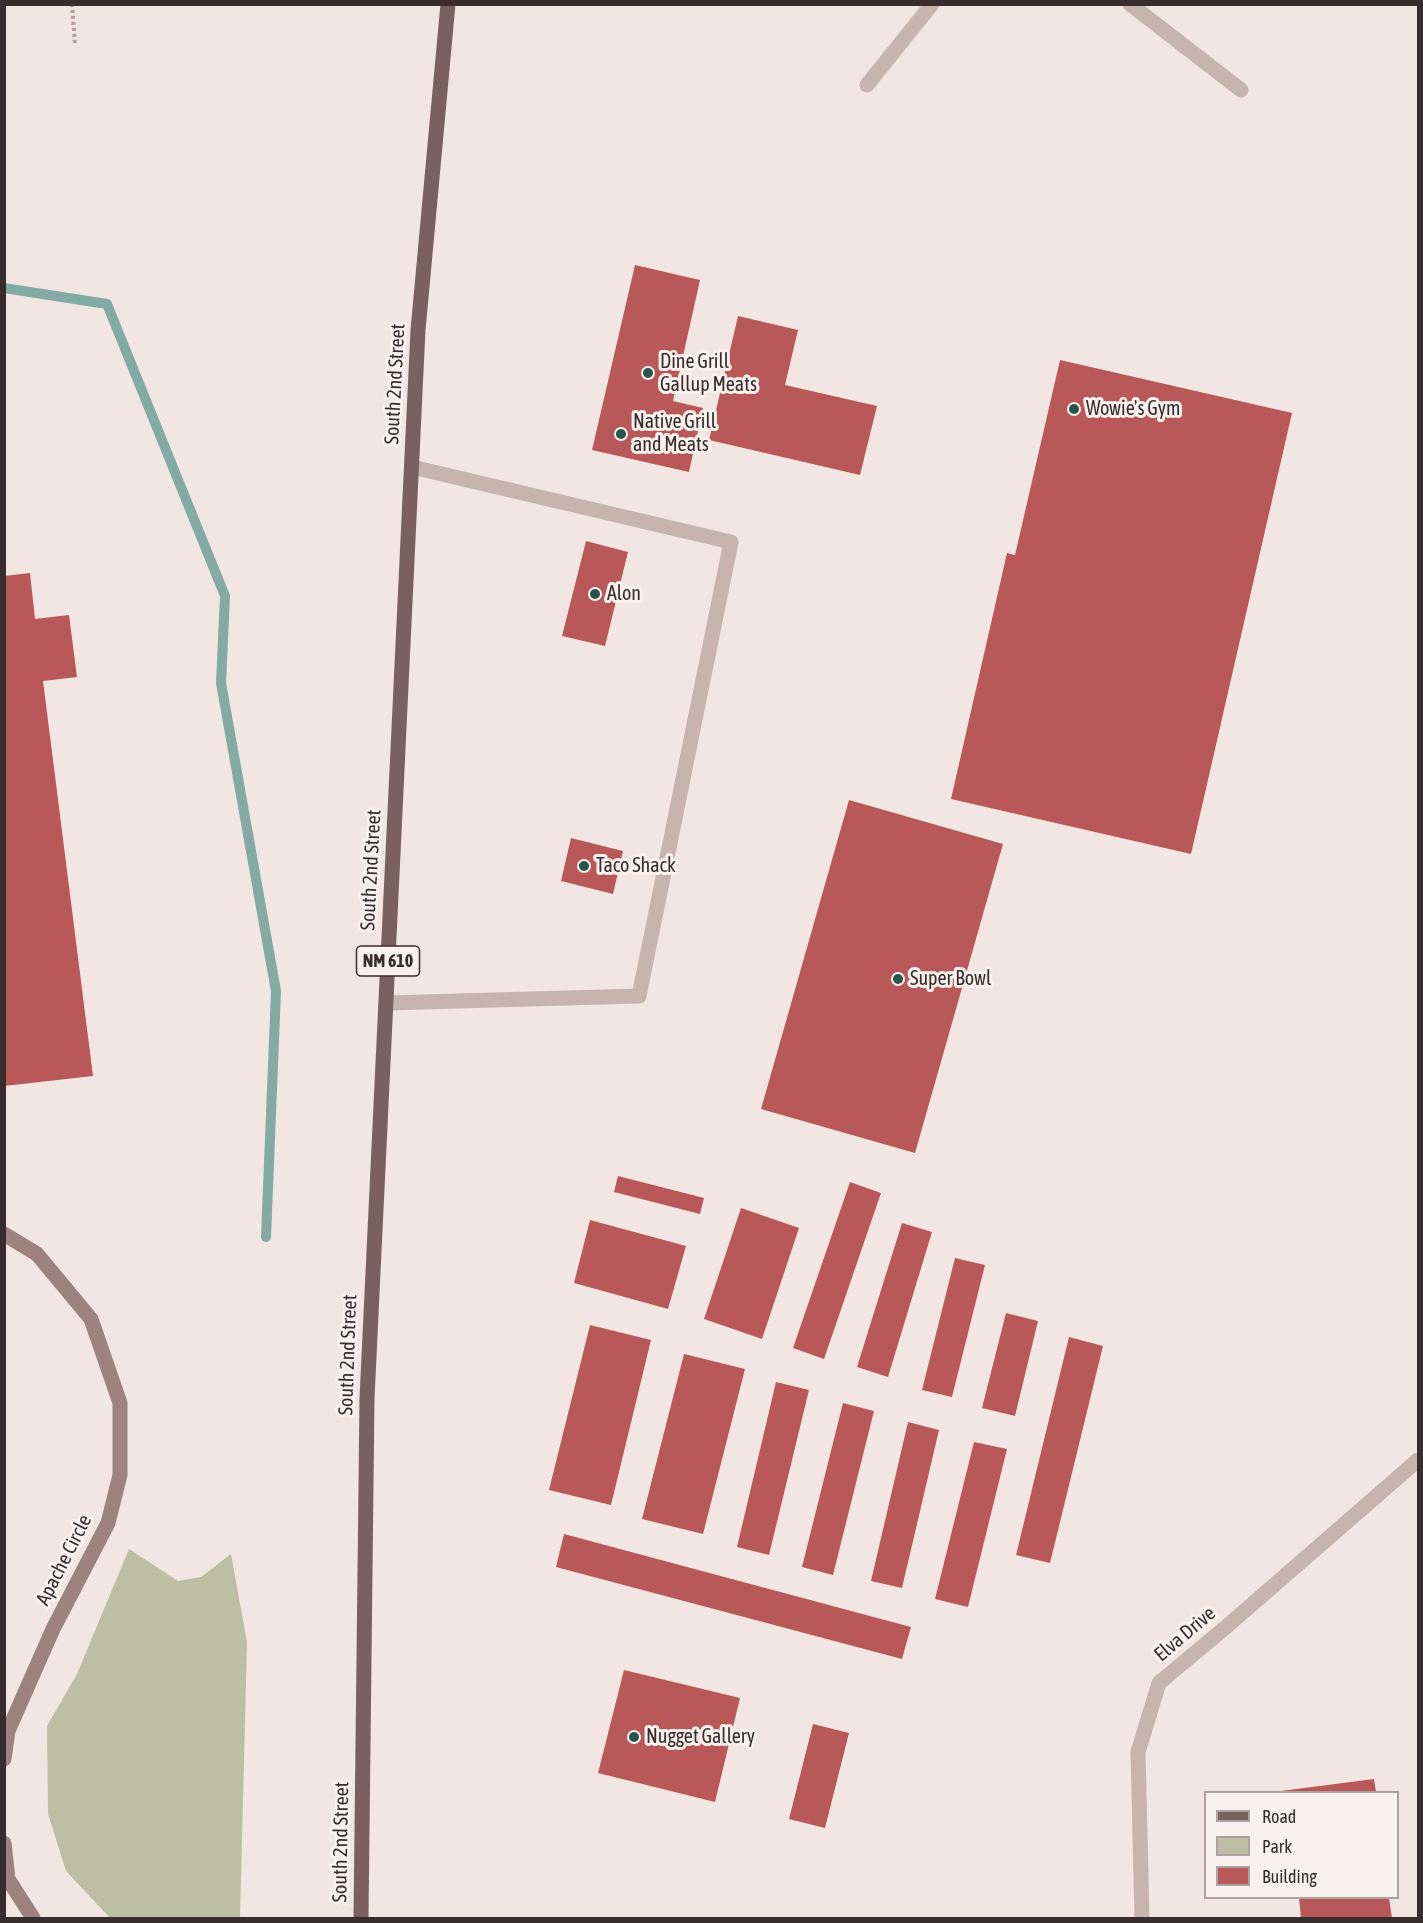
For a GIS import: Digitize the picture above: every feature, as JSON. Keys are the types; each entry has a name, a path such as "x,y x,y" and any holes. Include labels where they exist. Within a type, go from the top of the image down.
{"main road":[{"name":"South 2nd Street","path":"361,1918 367,1398 418,330 448,4"},
{"name":"Apache Circle","path":"4,1234 37,1254 91,1318 120,1403 120,1475 108,1523 53,1629 8,1731 4,1759"},
{"path":"4,1843 8,1879 33,1918"}],"street":[{"path":"867,85 932,4"},
{"path":"1130,4 1241,90"},
{"path":"386,1003 639,996 731,542 412,468"},
{"name":"Elva Drive","path":"1142,1918 1138,1752 1160,1683 1419,1460"}],"path":[{"path":"72,4 75,43"}],"green space":[{"path":"129,1549 178,1581 201,1577 231,1554 247,1642 240,1918 110,1918 66,1871 48,1814 47,1726 77,1674"}],"building":[{"path":"635,265 700,280 673,401 703,408 689,472 592,450"},
{"path":"738,316 798,330 785,385 877,406 860,475 709,440"},
{"path":"1060,360 1292,413 1191,854 951,799 1007,553 1015,555"},
{"name":"Alon","path":"586,541 628,552 605,646 562,636"},
{"path":"30,573 35,619 69,615 77,677 43,681 93,1076 4,1086 4,576"},
{"path":"849,800 1003,844 915,1153 761,1109"},
{"path":"571,838 623,851 613,894 561,881"},
{"path":"618,1176 704,1198 700,1214 614,1192"},
{"path":"850,1182 881,1193 824,1359 793,1348"},
{"path":"741,1208 799,1228 762,1339 704,1319"},
{"path":"590,1220 686,1246 668,1309 574,1283"},
{"path":"902,1223 932,1232 888,1377 857,1367"},
{"path":"955,1258 985,1265 952,1397 922,1390"},
{"path":"1006,1313 1038,1321 1015,1416 982,1408"},
{"path":"590,1325 651,1340 611,1505 549,1490"},
{"path":"1069,1337 1103,1346 1050,1563 1016,1555"},
{"path":"684,1354 745,1369 703,1534 642,1519"},
{"path":"776,1382 809,1390 769,1555 737,1547"},
{"path":"843,1403 874,1411 833,1575 802,1567"},
{"path":"908,1422 939,1430 902,1588 871,1581"},
{"path":"974,1442 1007,1449 968,1607 935,1599"},
{"path":"564,1534 911,1627 902,1659 556,1567"},
{"path":"624,1670 740,1698 715,1802 598,1773"},
{"path":"813,1724 849,1733 825,1828 789,1819"},
{"path":"1374,1779 1376,1791 1281,1791"},
{"path":"1299,1899 1389,1899 1392,1918 1301,1918"}],"waterway":[{"path":"4,288 107,304 225,596 221,683 276,991 266,1237"}],"place":[{"name":"Dine Grill Gallup Meats","path":"648,373"},
{"name":"Wowie's Gym","path":"1074,409"},
{"name":"Native Grill and Meats","path":"621,434"},
{"name":"Alon","path":"595,594"},
{"name":"Taco Shack","path":"584,866"},
{"name":"Super Bowl","path":"898,979"},
{"name":"Nugget Gallery","path":"634,1737"}]}
